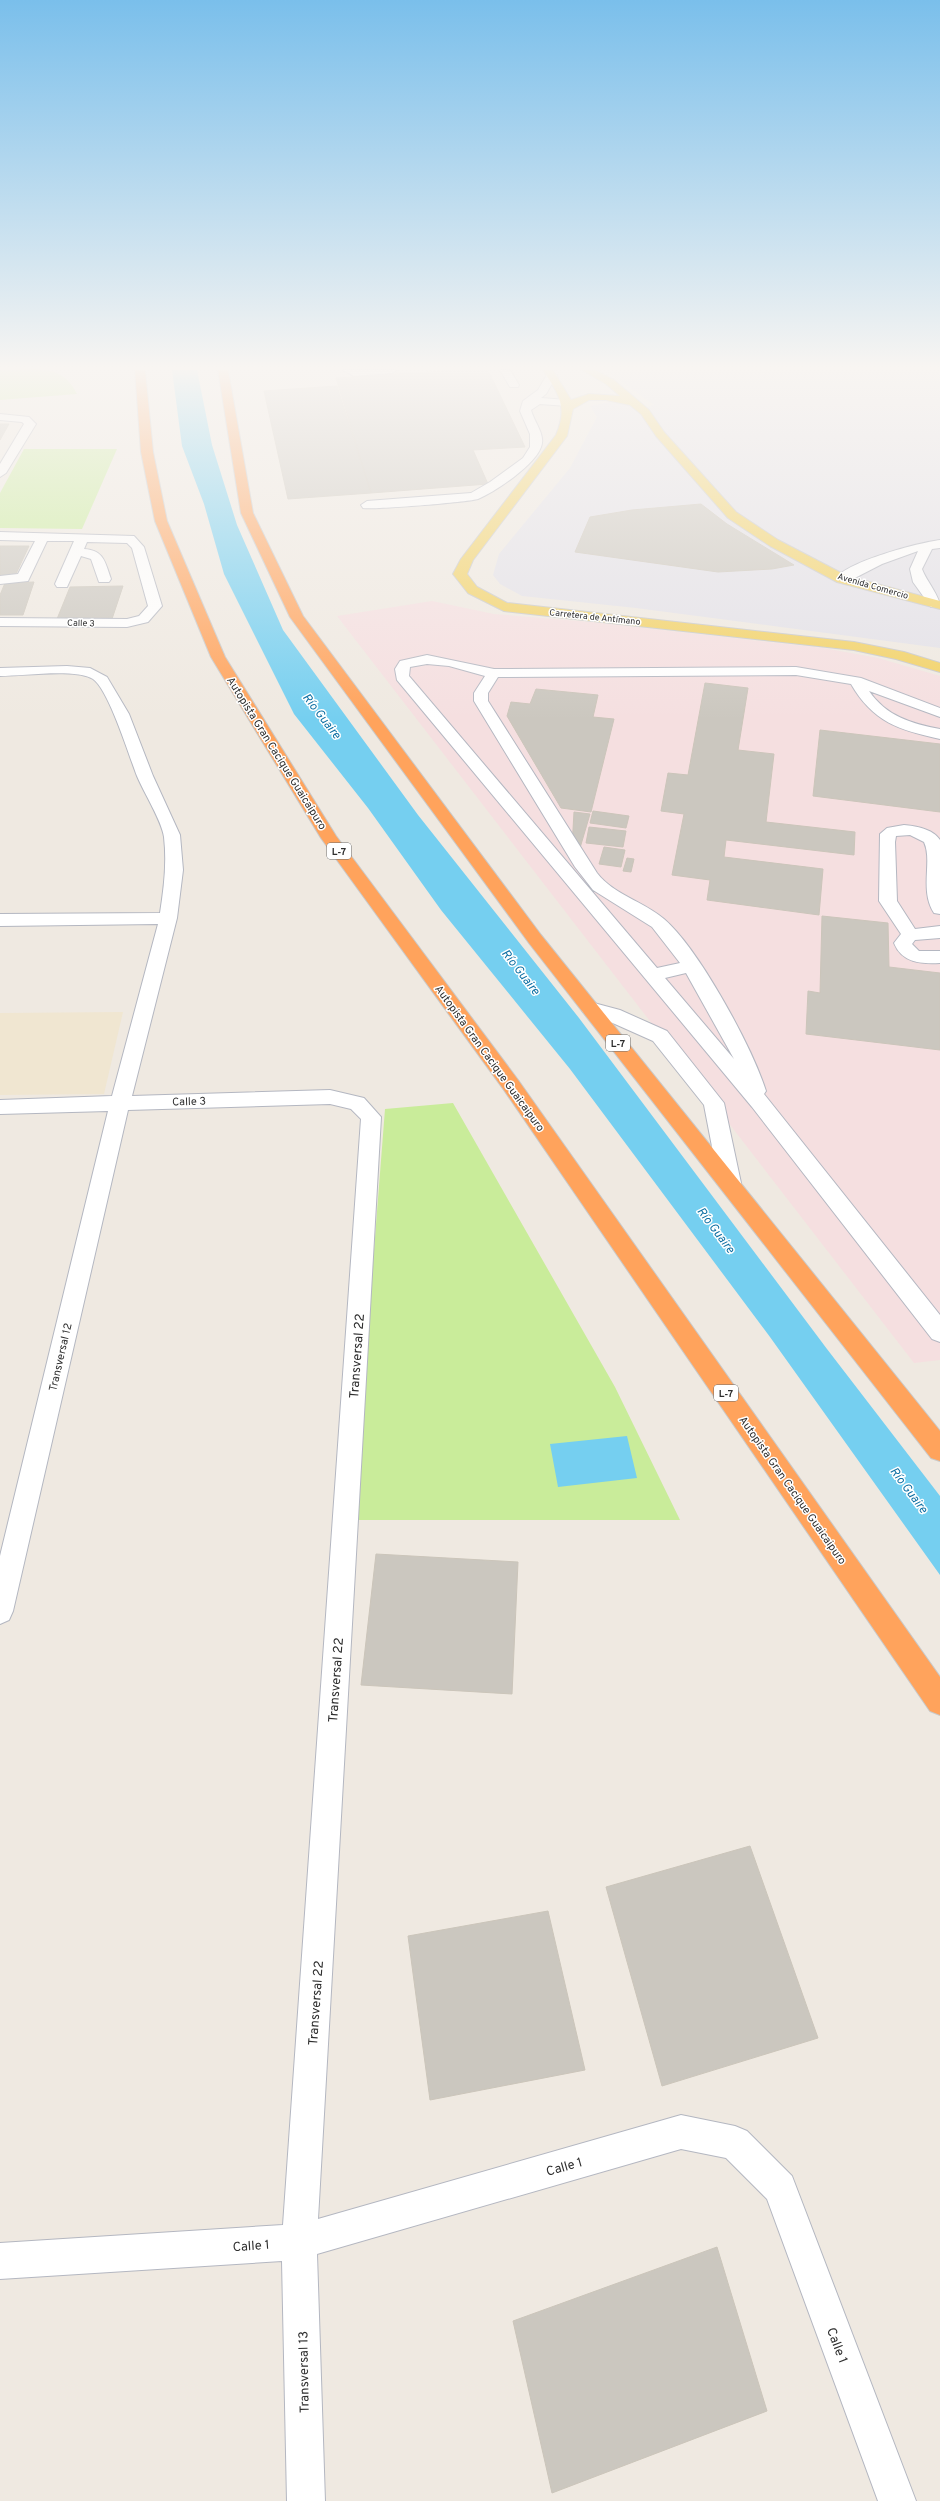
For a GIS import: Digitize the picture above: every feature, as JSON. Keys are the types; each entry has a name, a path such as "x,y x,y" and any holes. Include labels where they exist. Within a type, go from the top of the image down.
{"highway":[{"name":"Autopista Gran Cacique Guaicaipuro","path":"154,487 161,521 218,657 329,838 511,1085 940,1701"},
{"name":"L-7","path":"243,487 247,513 297,617 535,939 730,1183 940,1450"}],"main road":[{"name":"Carretera de Antímano","path":"522,487 467,559 460,574 465,585 504,607 854,646 899,655 940,668"},
{"name":"Avenida Comercio","path":"707,487 732,515 774,543 842,579 938,604"}],"street":[{"path":"367,505 474,496 491,487"},
{"path":"0,536 82,538 62,584"},
{"path":"0,580 23,578 43,536"},
{"name":"Calle 3","path":"0,622 127,623 141,620 151,615 156,606 135,542 115,537 82,538"},
{"path":"842,579 872,563 934,545"},
{"path":"934,545 916,568 920,582 938,604"},
{"path":"76,552 90,553 97,557 104,579"},
{"path":"940,713 856,681 796,671 494,673 445,661 421,659 405,664 402,669 402,677 759,1102 940,1332"},
{"name":"Transversal 12","path":"0,672 85,671 100,677 107,686 122,714 144,776 172,835 175,870 168,918 120,1103 0,1612"},
{"path":"494,673 481,693 481,700 583,867 598,886 658,923 674,939 741,1052 754,1080 759,1102"},
{"path":"856,681 863,695 889,720 899,725 940,734"},
{"path":"910,935 888,901 888,834 898,830 911,831 931,839 934,845 940,909"},
{"path":"0,920 168,918"},
{"path":"940,932 910,935 903,943 905,949 915,957 940,957"},
{"path":"652,975 690,966"},
{"path":"590,1008 614,1015 660,1036 714,1103 730,1183"},
{"name":"Calle 3","path":"0,1107 330,1097 357,1103 371,1117"},
{"name":"Transversal 22","path":"299,2242 371,1117"},
{"name":"Calle 1","path":"0,2261 299,2242 681,2132 735,2143 780,2188 897,2501"},
{"name":"Transversal 13","path":"299,2242 306,2501"}],"shaded area":[{"path":"555,487 940,487 940,648 636,608 522,596 500,584 493,575 499,554"},
{"path":"432,601 494,614 591,622 823,648 878,658 940,676 940,1360 914,1363 337,616"},
{"path":"123,1012 104,1094 0,1095 0,1013"}],"green space":[{"path":"3,487 101,487 82,529 0,528 0,493"},
{"path":"453,1103 615,1387 680,1520 353,1520 385,1109"}],"water":[{"name":"Río Guaire","path":"197,487 225,487 237,525 283,630 418,815 579,1018 827,1349 940,1496 940,1575 770,1337 570,1069 441,910 368,808 294,714 224,574 204,504"},
{"path":"627,1436 637,1478 558,1487 550,1444"}],"building":[{"path":"285,487 369,487 371,493 288,499"},
{"path":"369,487 453,487 371,493"},
{"path":"701,504 727,524 794,565 772,569 718,572 575,552 590,517 632,510"},
{"path":"0,546 29,546 15,576 0,576"},
{"path":"34,582 23,615 0,615 0,595 5,583"},
{"path":"123,586 112,619 57,619 70,587"},
{"path":"705,683 748,688 738,750 774,754 766,822 855,832 854,855 726,840 724,857 823,869 819,915 707,900 710,880 672,875 684,814 661,811 668,773 688,775"},
{"path":"536,689 598,695 593,717 614,719 591,812 561,808 507,716 511,702 530,704"},
{"path":"820,730 940,744 940,812 813,796"},
{"path":"593,811 629,816 626,828 590,823"},
{"path":"574,812 590,814 580,848 572,847"},
{"path":"589,827 626,831 623,847 586,843"},
{"path":"604,847 625,850 621,867 599,864"},
{"path":"627,858 634,859 631,872 623,871"},
{"path":"822,916 888,923 889,967 940,973 940,1050 806,1034 808,991 820,993"},
{"path":"376,1554 518,1562 512,1694 361,1685"},
{"path":"750,1846 818,2038 662,2086 606,1887"},
{"path":"548,1911 585,2070 430,2100 408,1936"},
{"path":"717,2247 767,2411 552,2493 513,2321"}]}
